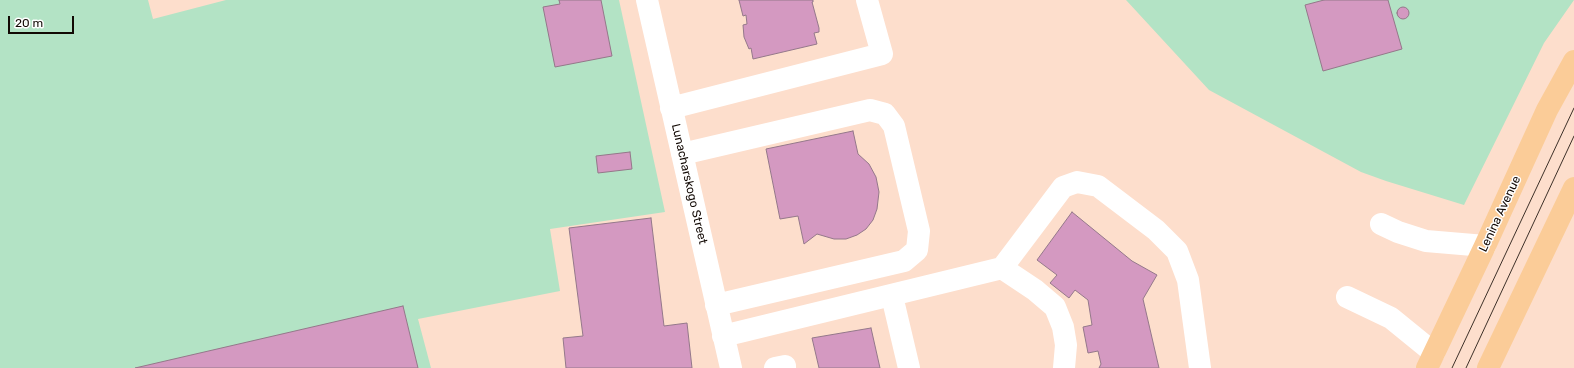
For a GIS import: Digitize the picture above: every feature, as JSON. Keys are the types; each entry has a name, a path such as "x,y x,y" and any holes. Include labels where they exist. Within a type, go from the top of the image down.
{"main road":[{"name":"Lenina Avenue","path":"1431,361 1547,110 1574,61"},
{"path":"1488,368 1574,188"}],"street":[{"name":"Lunacharskogo Street","path":"647,0 731,368"},
{"path":"671,108 882,54 867,0"},
{"path":"682,154 870,110 885,114 894,126 919,232 917,250 904,261 716,305"},
{"path":"723,336 1002,268 1063,186 1077,182 1098,186 1156,230 1178,251 1188,280 1200,368"},
{"path":"1381,224 1398,232 1426,241 1485,246"},
{"path":"1002,268 1035,290 1055,307 1063,327 1066,345 1064,368"},
{"path":"892,296 909,368"},
{"path":"1347,297 1391,318 1431,361"},
{"path":"775,368 785,366 785,368"}],"green space":[{"path":"0,0 148,0 153,19 226,0 619,0 665,212 550,229 560,291 418,319 431,368 0,368"},
{"path":"1126,0 1574,0 1544,43 1464,205 1361,172 1209,90"}],"building":[{"path":"559,0 601,0 612,56 555,67 543,7 560,4"},
{"path":"739,0 813,0 812,2 819,28 819,32 814,33 817,44 753,59 751,48 749,49 744,37 743,25 747,24 746,15 743,16"},
{"path":"1324,0 1388,0 1402,49 1323,71 1305,5"},
{"path":"1403,7 1407,9 1409,13 1407,17 1403,19 1399,17 1397,13 1399,9"},
{"path":"853,131 858,154 869,164 876,177 879,192 877,209 873,220 866,229 857,235 846,239 834,239 817,234 804,244 798,216 780,219 766,149"},
{"path":"630,152 632,169 598,173 596,156"},
{"path":"1072,212 1132,261 1157,275 1143,299 1159,368 1099,368 1101,364 1098,351 1088,353 1083,327 1092,325 1088,300 1075,290 1069,298 1050,283 1057,275 1037,260"},
{"path":"651,218 664,326 687,323 692,368 566,368 563,338 583,336 569,228"},
{"path":"403,306 418,368 135,368"},
{"path":"871,328 880,368 819,368 812,338"}],"tram line":[{"path":"1452,368 1574,108"},
{"path":"1466,368 1574,136"}]}
